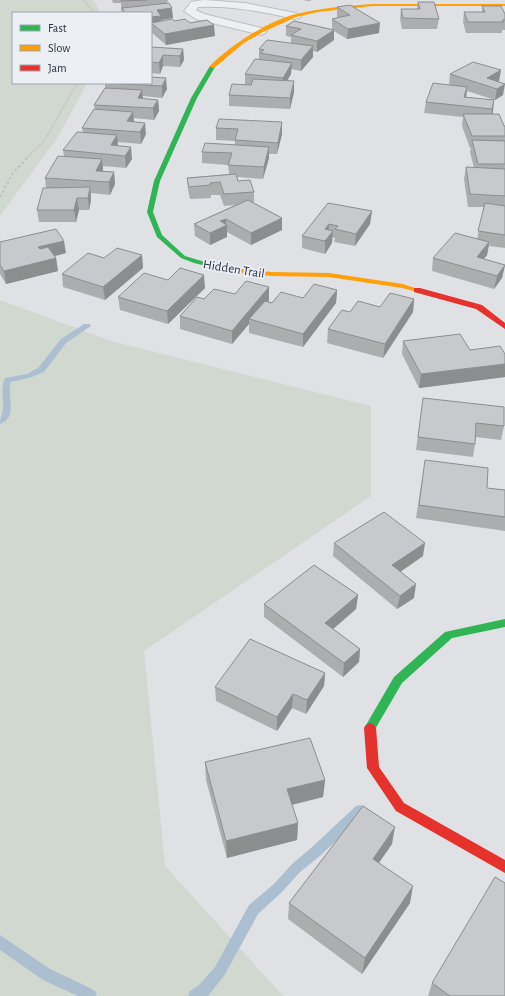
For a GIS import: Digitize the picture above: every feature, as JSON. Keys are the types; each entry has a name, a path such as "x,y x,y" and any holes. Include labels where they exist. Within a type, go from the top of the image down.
{"street":[{"name":"Hidden Trail","path":"261,30 200,17 190,11 195,4 211,1 229,1 295,16"},
{"name":"Hidden Trail","path":"503,322 479,307 403,286 329,275 271,274 227,270 196,262 183,257 159,236 150,212 157,182 194,98 214,64 242,42 261,30 295,16 318,11 372,5 505,5"},
{"path":"505,623 449,635 398,680 370,727 373,768 400,807 505,867"}],"path":[{"path":"84,0 93,12"},
{"path":"0,197 13,173 45,140 76,84"}],"shaded area":[{"path":"0,0 93,0 100,12 12,12 12,84 86,84 58,137 0,216"},
{"path":"0,300 111,341 371,406 371,496 144,651 165,866 283,996 0,996"}],"building":[{"path":"121,0 147,0 121,1"},
{"path":"418,2 434,2 439,19 403,18 401,9 420,9"},
{"path":"169,3 172,8 157,10 161,16 152,17 152,12 124,12 122,8"},
{"path":"350,5 380,23 348,29 332,19 350,15 337,7"},
{"path":"482,6 501,6 505,14 505,20 502,20 504,22 468,22 464,12 485,12"},
{"path":"172,19 175,21 185,19 190,23 207,20 214,25 165,34 152,23"},
{"path":"294,21 334,30 317,41 291,35 301,29 286,26"},
{"path":"267,40 313,46 301,60 260,53 264,50 259,49"},
{"path":"152,47 183,49 180,56 163,55 159,63 152,62"},
{"path":"255,59 292,63 283,78 245,74"},
{"path":"473,62 501,70 487,78 505,84 497,89 450,74"},
{"path":"152,77 166,78 162,86 123,84 152,84"},
{"path":"253,79 294,81 290,98 229,95 232,84 251,85"},
{"path":"433,83 467,87 464,97 494,100 492,109 426,102"},
{"path":"105,88 142,90 138,98 158,100 153,108 94,105"},
{"path":"94,109 133,112 127,121 145,123 140,132 82,128"},
{"path":"463,114 499,114 505,126 505,136 472,136"},
{"path":"219,119 282,122 278,143 235,140 238,129 216,128"},
{"path":"77,132 117,135 111,145 131,147 125,156 63,150"},
{"path":"472,140 505,141 505,164 478,164"},
{"path":"205,143 269,147 264,167 228,165 232,153 202,152"},
{"path":"58,156 102,159 96,171 114,172 109,182 45,178"},
{"path":"466,167 505,169 505,196 470,194"},
{"path":"236,174 238,181 250,180 254,192 224,194 220,182 210,183 211,185 189,187 187,178"},
{"path":"90,187 88,198 77,198 74,210 37,210 43,188"},
{"path":"248,200 282,218 251,233 226,219 220,221 227,225 210,233 194,224"},
{"path":"328,203 372,211 356,234 335,229 338,226 329,224 325,229 333,231 325,241 302,236"},
{"path":"485,203 505,206 505,235 478,231"},
{"path":"56,229 64,241 38,247 40,249 48,247 56,258 4,271 0,265 0,242"},
{"path":"455,233 489,242 477,257 505,265 497,276 433,258"},
{"path":"117,248 142,255 103,287 62,274 88,253 104,258"},
{"path":"180,268 204,275 167,311 118,297 144,273 168,280"},
{"path":"246,281 269,287 232,331 180,316 197,297 204,299 214,289 235,294"},
{"path":"314,284 337,290 303,334 249,319 265,301 272,303 281,292 303,298"},
{"path":"390,293 414,299 385,344 328,329 342,310 350,312 358,301 380,307"},
{"path":"460,334 470,350 500,346 505,354 505,364 421,374 403,341"},
{"path":"423,398 504,407 504,426 476,423 475,444 418,437"},
{"path":"425,460 488,468 487,488 505,490 505,517 419,505"},
{"path":"384,512 425,543 392,565 416,584 400,596 334,543"},
{"path":"314,565 358,595 325,623 360,649 344,663 264,604"},
{"path":"250,639 325,673 307,700 293,694 277,717 215,687"},
{"path":"310,738 325,780 287,789 298,823 226,841 205,762"},
{"path":"363,806 395,827 373,859 413,886 365,958 289,903"},
{"path":"495,877 505,883 505,996 450,996 432,983"}],"waterway":[{"path":"0,421 5,417 7,412 6,385 8,380 30,375 41,370 63,341 87,326"},
{"path":"195,996 203,991 219,971 254,909 278,888 303,861 316,852 360,810"},
{"path":"0,941 53,978 75,987 90,996"}],"traffic: fast":[{"path":"212,67 194,98 157,181 150,212 159,236 183,257 196,262 232,270"},
{"path":"370,728 398,680 449,635 505,623"}],"traffic: slow":[{"path":"212,67 242,42 261,31 295,16 318,11 372,5 505,5"},
{"path":"232,270 271,274 329,275 403,286 417,290"}],"traffic: jam":[{"path":"417,290 479,307 505,327"},
{"path":"370,728 373,768 400,807 505,867"}]}
